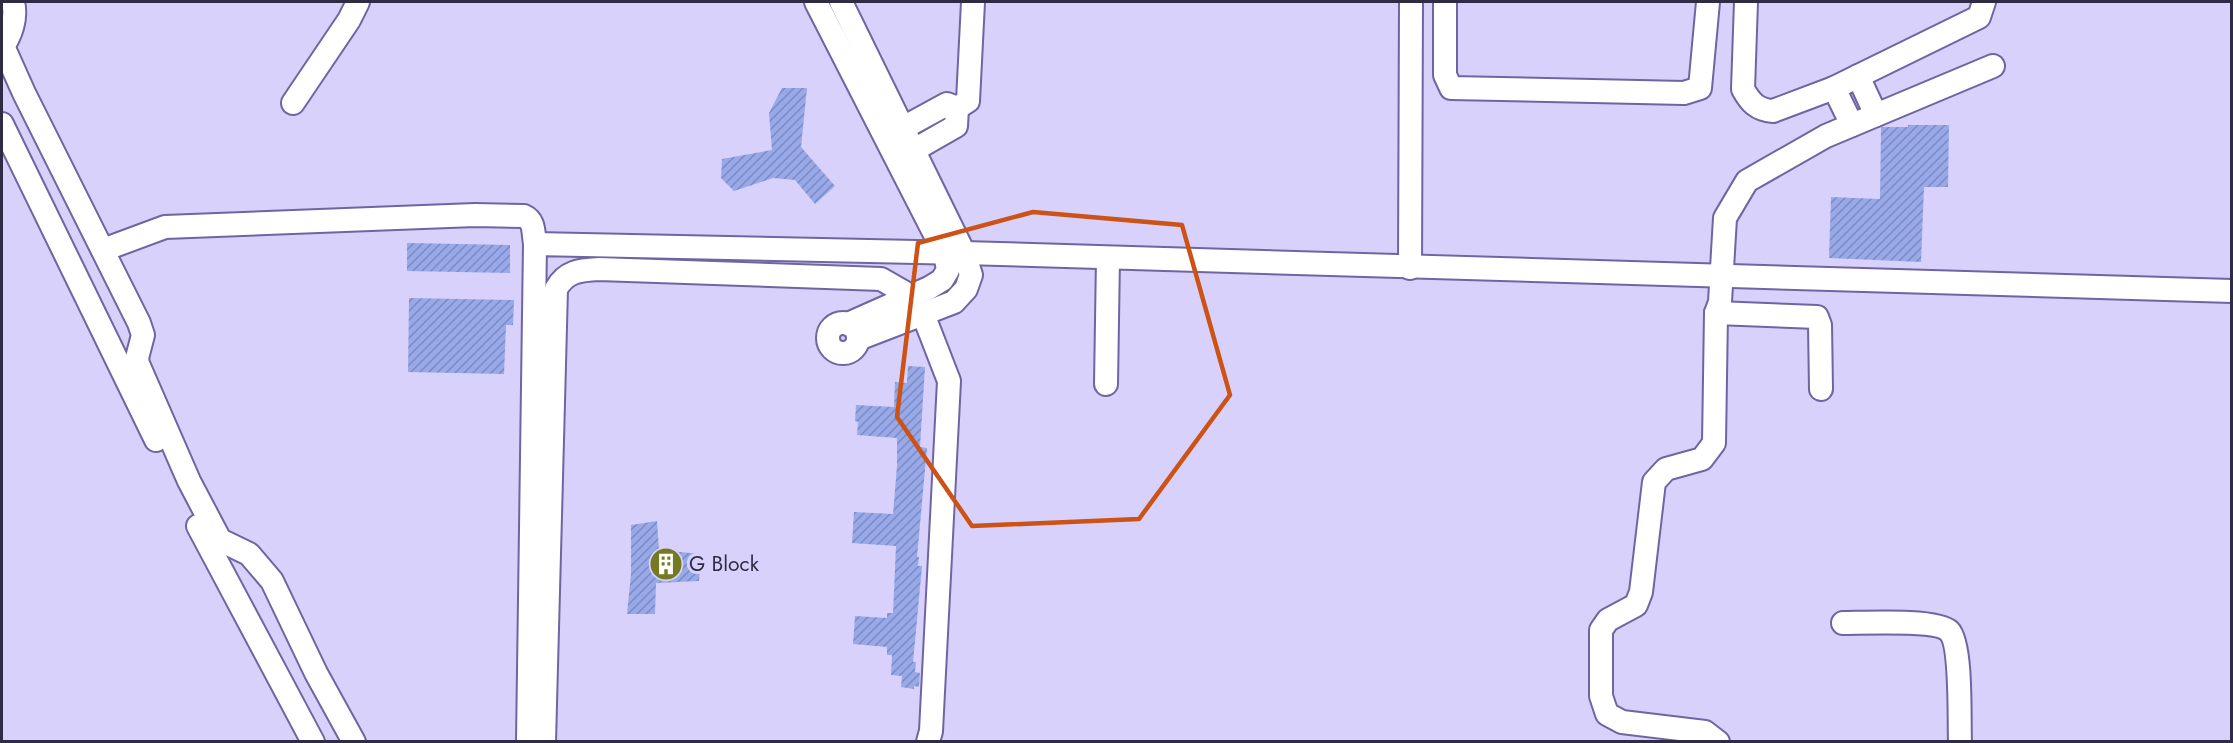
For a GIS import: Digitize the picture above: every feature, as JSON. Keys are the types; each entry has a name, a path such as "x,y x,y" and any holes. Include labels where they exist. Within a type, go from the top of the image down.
{"street":[{"path":"293,102 349,20 358,2"},
{"path":"816,2 954,254 971,275 966,289 954,302 923,314 853,332 909,295 929,288 942,280 954,254 914,150 841,2"},
{"path":"957,108 968,101 973,2"},
{"path":"1410,268 1411,2"},
{"path":"1445,2 1444,75 1450,88 1684,93 1701,88 1708,2"},
{"path":"1746,2 1743,90 1749,101 1762,110 1773,111 1834,88 1979,16 1984,2"},
{"path":"20,4 2,47 139,322 143,334 137,358 138,364 189,481 220,540 249,554 272,581 316,673 354,741"},
{"path":"1718,741 1705,732 1622,722 1607,714 1601,696 1602,630 1608,620 1636,605 1641,592 1654,482 1666,469 1702,459 1714,442 1716,312 1720,302 1718,277 1725,218 1747,181 1826,136 1993,66"},
{"path":"1858,76 1876,115"},
{"path":"1834,88 1852,125"},
{"path":"903,128 947,104 957,108"},
{"path":"914,150 956,126 957,108"},
{"path":"2,124 12,161 205,542 313,741"},
{"path":"103,250 165,227 475,215 524,216 529,219 532,223 535,243 528,741"},
{"path":"535,243 2232,291"},
{"path":"1106,384 1108,258"},
{"path":"544,741 556,289 567,275 579,270 599,269 881,279 909,295 923,314 949,381 932,731 928,741"},
{"path":"1716,312 1817,317 1820,325 1821,389"},
{"path":"1844,623 1935,624 1949,631 1956,644 1960,741"}],"highlighted area":[{"path":"1033,212 1182,225 1230,395 1139,519 972,526 897,417 918,243"}],"building":[{"path":"782,88 807,88 801,147 835,186 815,204 795,180 773,178 734,191 721,178 722,159 772,150 769,113"},
{"path":"1908,125 1949,125 1948,187 1924,187 1921,262 1829,258 1831,197 1880,199 1881,127 1908,127"},
{"path":"407,243 510,245 510,273 407,271"},
{"path":"409,298 514,300 513,325 506,325 504,374 408,372"},
{"path":"908,366 925,367 920,447 927,448 917,557 919,557 918,566 922,566 913,662 916,662 915,672 920,673 919,687 914,686 914,689 901,687 902,676 891,675 892,655 887,655 887,647 853,644 855,616 887,618 887,613 893,613 896,546 852,543 854,512 893,514 897,466 897,438 857,435 856,405 894,407 895,382 907,383"},
{"name":"G Block","path":"657,521 659,550 701,554 699,581 656,583 655,614 627,614 631,574 631,525"}],"place":[{"name":"G Block","path":"666,564"}]}
